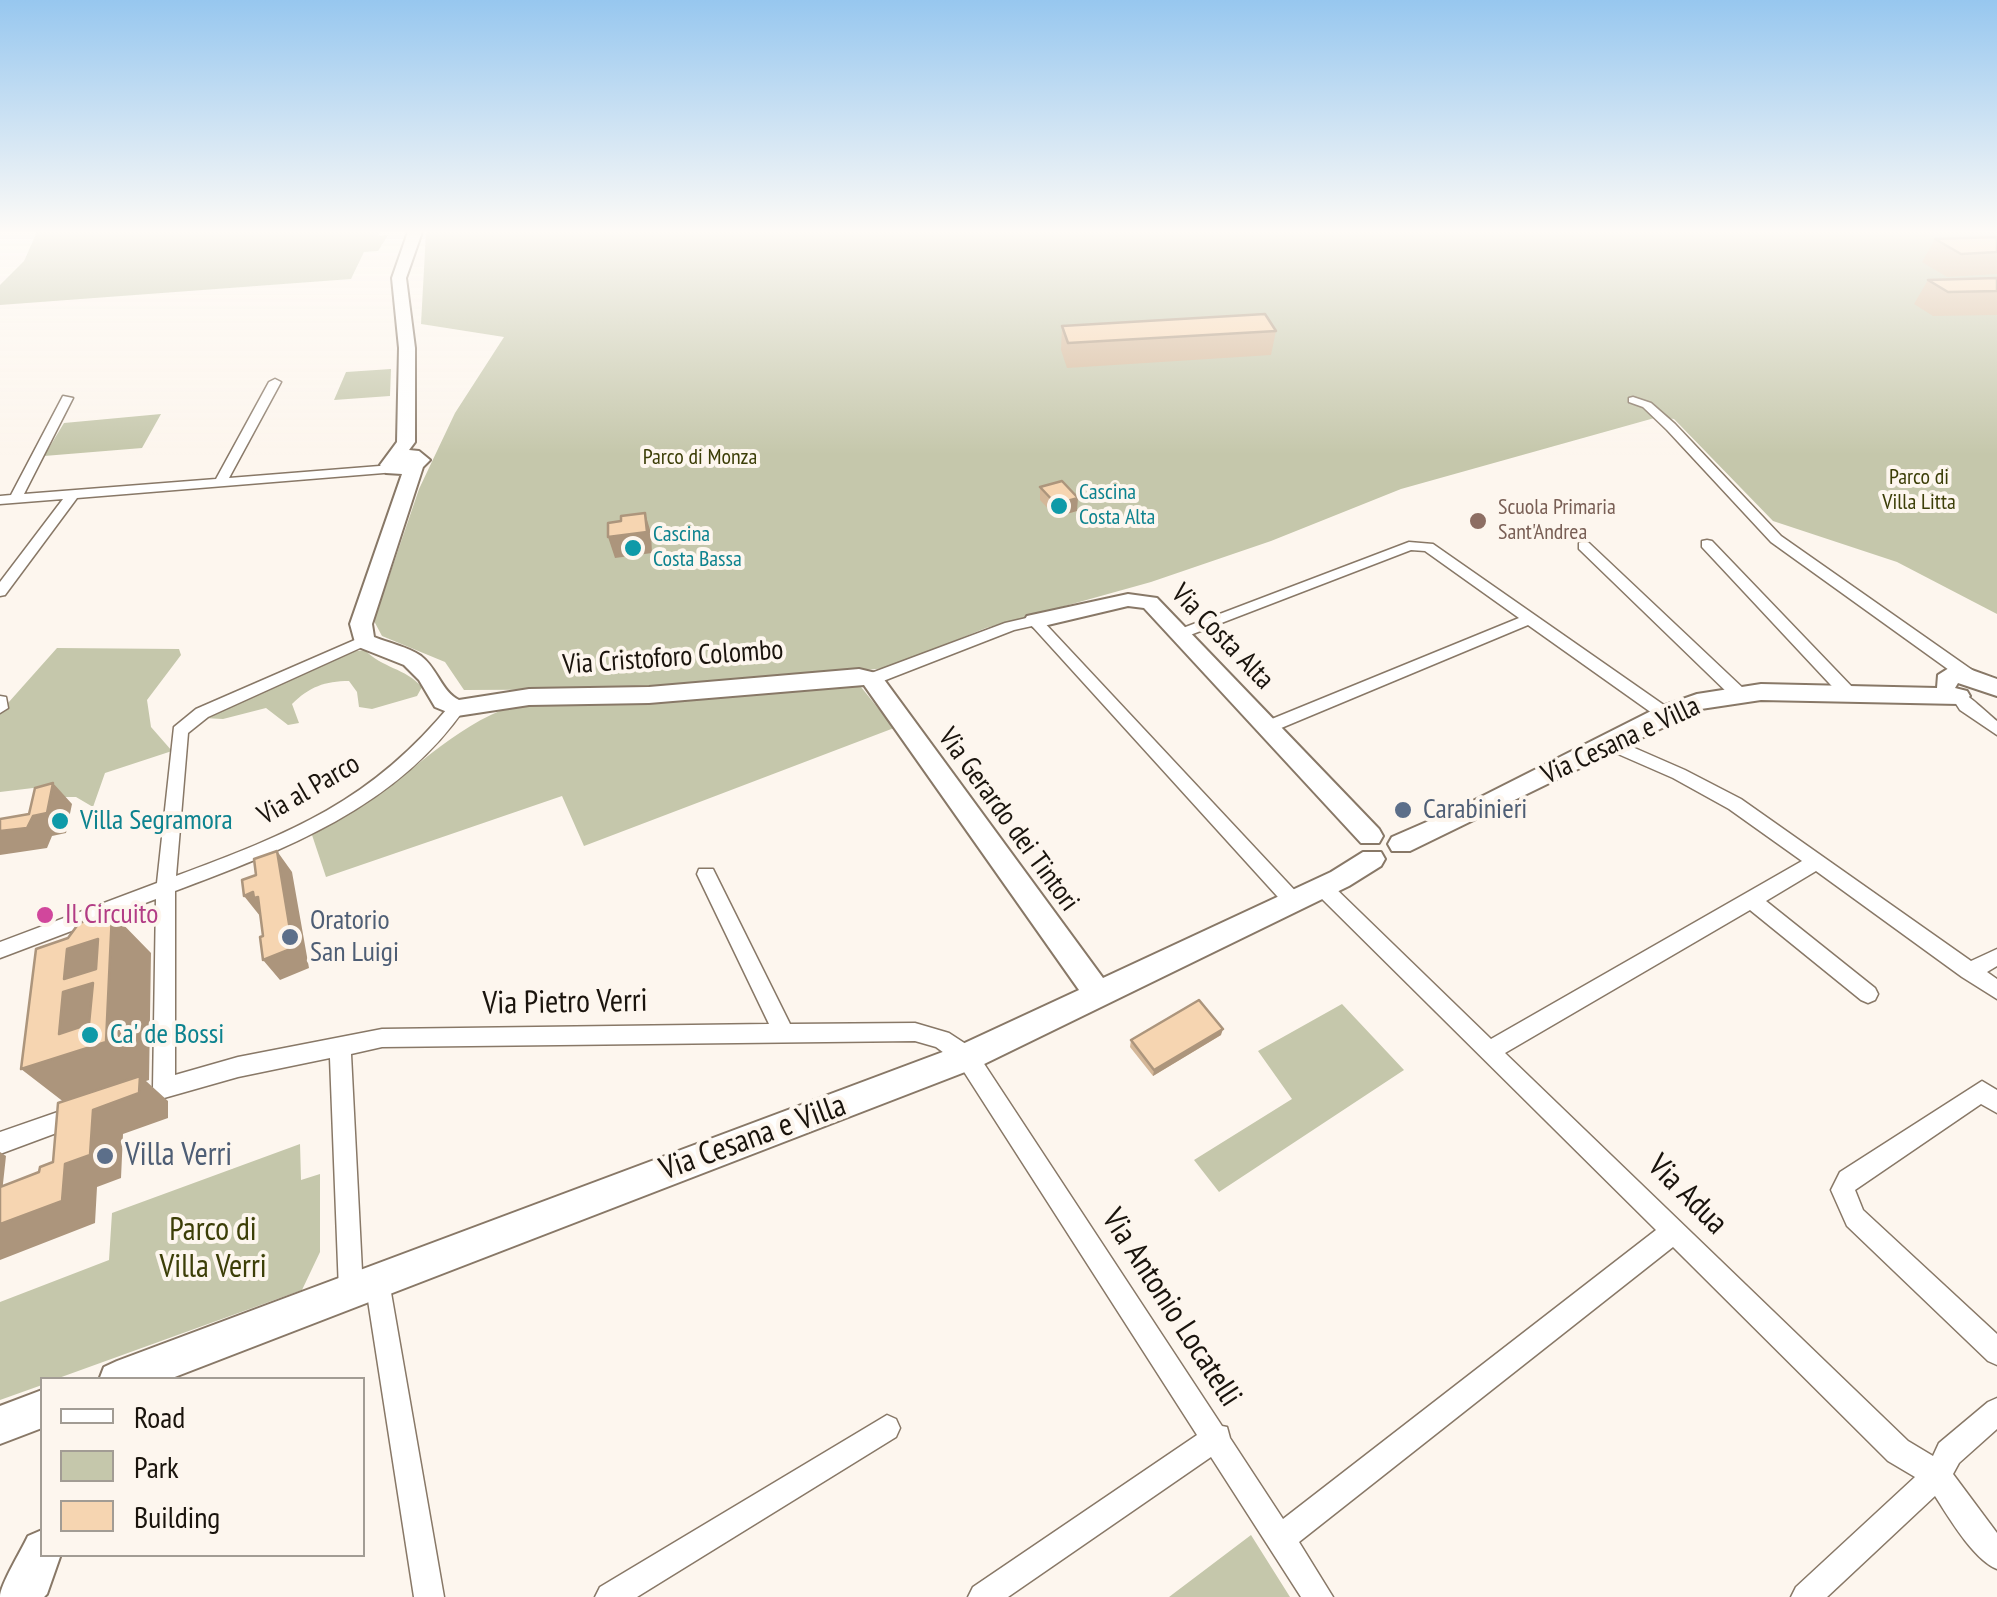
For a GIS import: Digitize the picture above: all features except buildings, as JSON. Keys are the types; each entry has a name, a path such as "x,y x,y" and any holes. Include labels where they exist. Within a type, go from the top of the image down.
{"street":[{"path":"364,641 361,624 398,465 404,307"},
{"path":"220,481 274,382"},
{"path":"16,498 67,398"},
{"path":"1633,400 1647,404 1671,427 1776,539 1974,693"},
{"path":"0,500 398,465"},
{"path":"0,592 74,493"},
{"path":"1707,544 1849,694"},
{"path":"1180,634 1408,546 1428,547 1665,714"},
{"path":"1584,546 1740,694"},
{"name":"Via Costa Alta","path":"872,678 1010,626 1143,599 1268,727 1371,847"},
{"path":"1268,727 1529,619"},
{"path":"1035,620 1294,902"},
{"path":"167,1088 166,888 180,731 189,720 364,641 412,660 428,676 443,702 468,707"},
{"name":"Via Cristoforo Colombo","path":"468,707 529,697 649,695 872,678"},
{"name":"Via Gerardo dei Tintori","path":"872,678 1098,995"},
{"name":"Via Cesana e Villa","path":"125,1377 967,1057 1323,888 1390,836 1401,844 1470,814 1665,714 1740,694 1974,693"},
{"path":"0,701 0,708"},
{"name":"Via al Parco","path":"0,950 262,852 364,799 468,707"},
{"path":"1608,743 1708,788 1997,990"},
{"path":"1491,1050 1815,863"},
{"path":"706,874 784,1034"},
{"name":"Via Adua","path":"1323,888 1898,1450 1938,1475 1961,1511 1997,1554"},
{"path":"1750,899 1868,994"},
{"path":"1969,971 1997,957"},
{"name":"Via Pietro Verri","path":"135,1098 238,1067 382,1038 915,1032 942,1040 967,1057"},
{"path":"340,1045 364,1286 429,1597"},
{"name":"Via Antonio Locatelli","path":"967,1057 1318,1597"},
{"path":"1997,1103 1982,1092 1960,1104 1848,1180 1843,1190 1856,1218 1997,1352"},
{"path":"0,1143 100,1108"},
{"path":"1280,1539 1674,1231"},
{"path":"0,1424 40,1410"},
{"path":"1806,1597 1938,1475 1949,1453 1997,1411"},
{"path":"610,1597 887,1428"},
{"path":"984,1597 1216,1437"},
{"path":"17,1597 32,1578 40,1556"}],"green space":[{"name":"Parco di Monza","path":"422,307 1997,307 1997,614 1897,562 1773,521 1674,419 1658,417 1401,489 1271,541 1151,582 986,628 887,668 658,689 464,690 445,662 382,636 374,621 419,489 455,413 504,337 421,324"},
{"path":"391,369 390,396 334,400 346,372"},
{"path":"161,414 142,448 44,456 64,423"},
{"path":"57,648 179,649 181,655 147,700 151,727 172,751 105,773 93,807 76,797 56,797 33,788 0,792 0,712"},
{"path":"365,650 422,687 417,696 372,709 359,707 357,692 349,681 340,681 311,689 292,704 299,723 288,725 266,708 223,719 203,718 349,652"},
{"path":"857,682 894,728 584,846 562,796 326,877 312,835 366,803 460,732 525,702"},
{"path":"1342,1004 1404,1070 1219,1192 1194,1160 1292,1099 1258,1051"},
{"name":"Parco di Villa Verri","path":"300,1144 301,1180 320,1174 320,1252 302,1290 62,1377 40,1377 40,1386 0,1400 0,1302 109,1260 112,1213"},
{"path":"1251,1535 1290,1597 1169,1597"}],"place":[{"name":"Cascina Costa Alta","path":"1059,506"},
{"name":"Scuola Primaria Sant'Andrea","path":"1478,521"},
{"name":"Cascina Costa Bassa","path":"633,548"},
{"name":"Carabinieri","path":"1403,810"},
{"name":"Villa Segramora","path":"60,821"},
{"name":"Il Circuito","path":"45,915"},
{"name":"Oratorio San Luigi","path":"290,937"},
{"name":"Ca' de Bossi","path":"90,1035"},
{"name":"Villa Verri","path":"105,1156"}],"park label":[{"name":"Parco di Villa Litta","path":"1919,490"}]}
